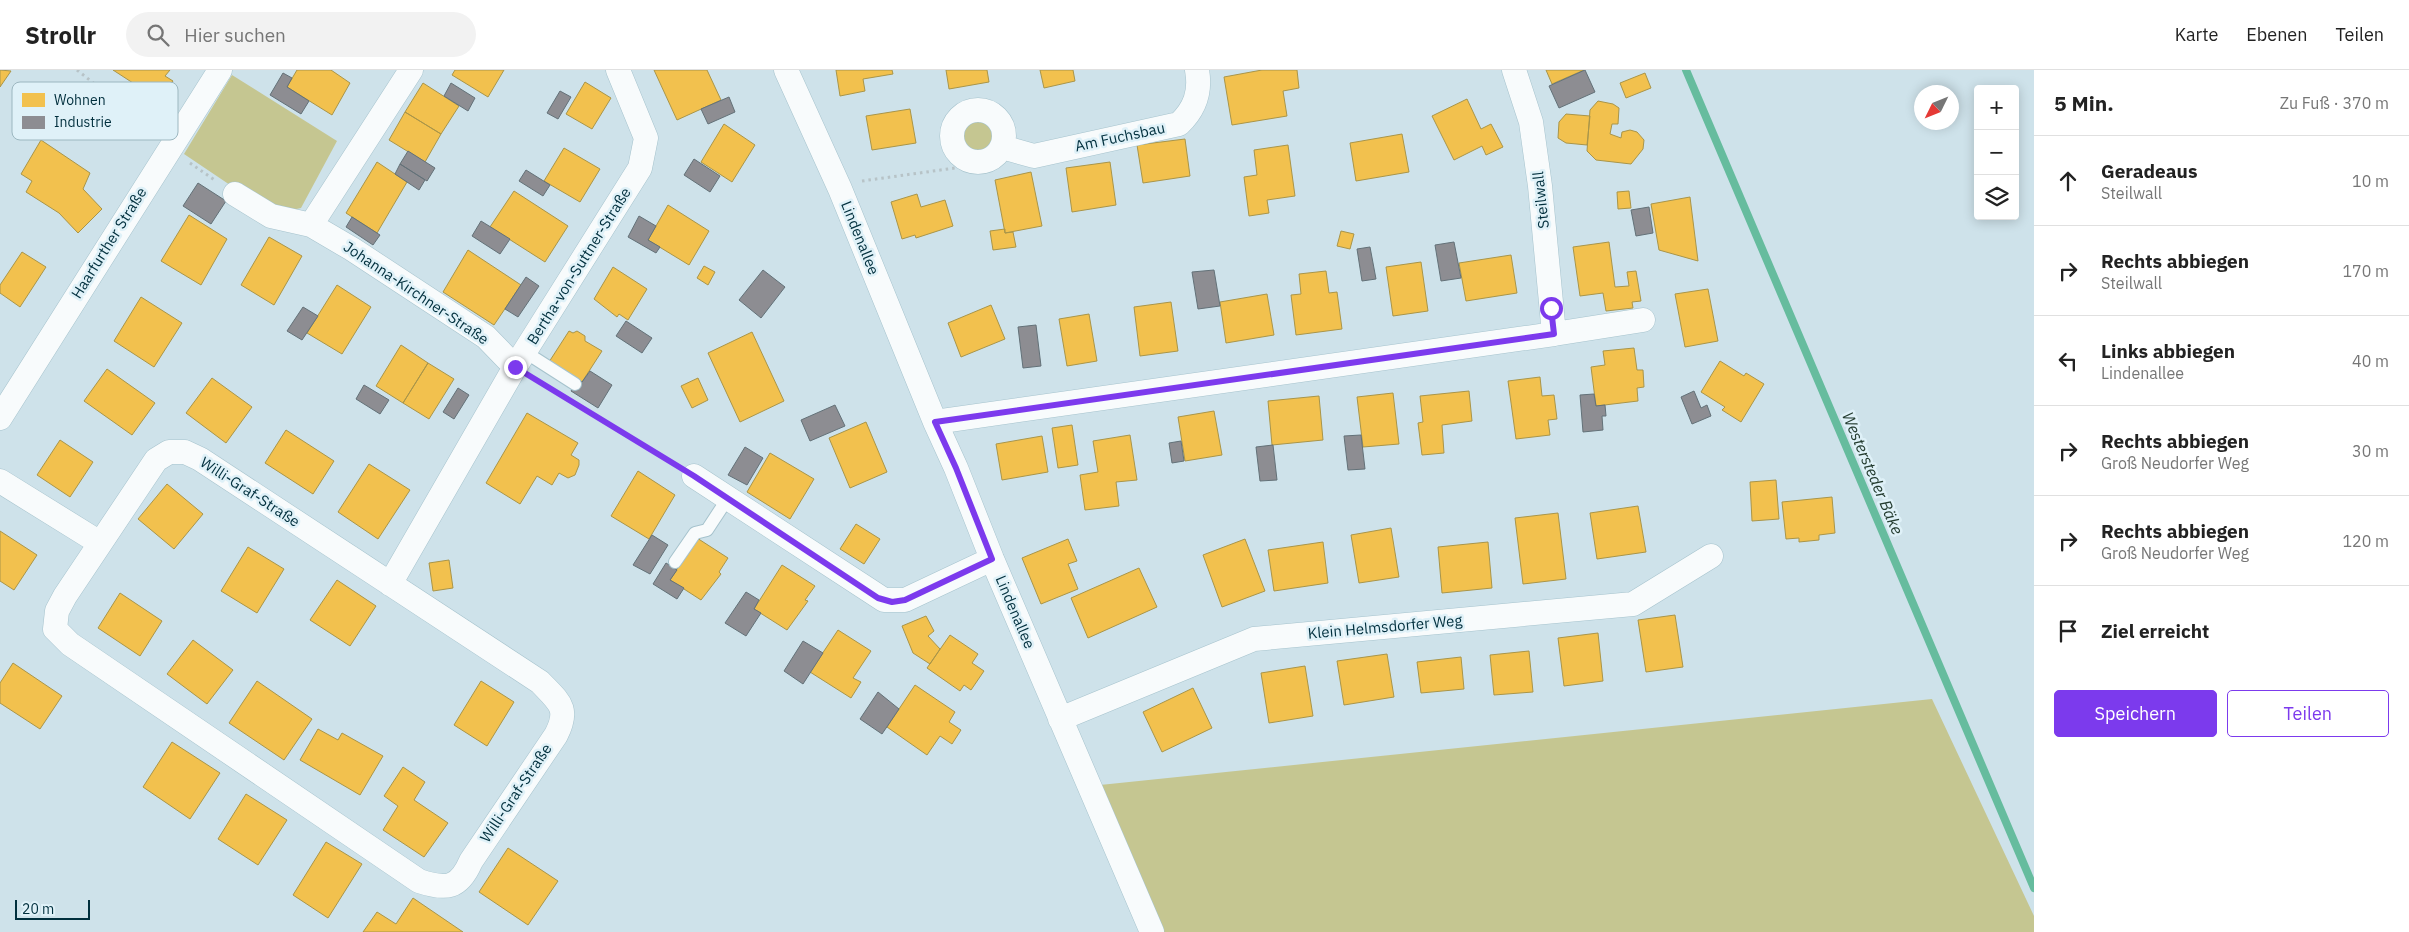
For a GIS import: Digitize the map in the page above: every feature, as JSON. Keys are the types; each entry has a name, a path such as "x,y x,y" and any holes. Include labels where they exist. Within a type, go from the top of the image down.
{"street":[{"name":"Haarfurther Straße","path":"178,134 220,70"},
{"path":"311,226 411,70"},
{"name":"Bertha-von-Suttner-Straße","path":"390,584 520,359 640,168 646,138 618,70"},
{"name":"Lindenallee","path":"786,70 840,189 992,559 1152,932"},
{"name":"Am Fuchsbau","path":"1002,147 1034,156 1179,124 1188,116 1198,96 1197,70"},
{"name":"Steilwall","path":"1514,70 1531,122 1540,186 1554,334"},
{"path":"970,110 982,110 993,114 1001,124 1004,135 1002,147 990,159 982,162 965,158 956,150 952,139 954,127 960,117 970,110"},
{"name":"Haarfurther Straße","path":"0,418 173,142"},
{"name":"Johanna-Kirchner-Straße","path":"235,194 271,216 311,226 352,249 520,359"},
{"path":"935,422 1643,320"},
{"name":"Willi-Graf-Straße","path":"169,452 184,452 200,459 540,682 559,701 562,708 563,721 556,735 470,861 464,877 451,885 437,887 419,881 70,644 55,629 58,611 100,543 156,460 169,452"},
{"path":"694,476 884,600 905,600 992,559"},
{"path":"0,481 100,543"},
{"name":"Klein Helmsdorfer Weg","path":"1060,719 1254,639 1633,604 1711,556"}],"lane":[{"path":"520,359 575,384"},
{"path":"675,562 695,532 706,530 728,498"}],"path":[{"path":"76,70 91,82"},
{"path":"170,140 185,160 235,194"},
{"path":"862,182 956,168 965,158"},
{"path":"575,403 694,476"}],"green space":[{"path":"232,75 337,141 301,208 273,214 184,154"},
{"path":"978,122 988,126 992,136 988,146 978,150 968,146 964,136 968,126"},
{"path":"1932,699 2034,916 2034,932 1162,932 1100,785"}],"building: Wohnen":[{"path":"0,70 11,71 0,87"},
{"path":"113,70 170,70 165,76 173,81 172,82 131,82"},
{"path":"297,70 331,70 350,83 332,115 287,87"},
{"path":"455,70 504,70 488,97 452,75"},
{"path":"654,70 707,70 721,100 677,120"},
{"path":"836,70 892,70 893,74 863,79 865,91 840,96"},
{"path":"946,70 987,70 989,82 949,89"},
{"path":"1040,70 1073,70 1075,81 1044,88"},
{"path":"1262,70 1297,70 1299,88 1283,91 1287,116 1232,125 1224,77"},
{"path":"1546,70 1584,70 1552,84"},
{"path":"1645,73 1651,88 1626,98 1620,83"},
{"path":"585,82 611,98 592,129 566,114"},
{"path":"423,83 459,106 441,134 405,112"},
{"path":"1467,99 1481,129 1491,124 1503,147 1486,155 1482,146 1454,160 1432,116"},
{"path":"1598,101 1613,104 1619,108 1618,124 1612,124 1610,134 1621,138 1622,132 1630,130 1637,132 1644,140 1643,149 1631,164 1596,160 1587,151 1590,110"},
{"path":"910,109 916,143 872,150 866,116"},
{"path":"405,112 441,134 425,162 389,140"},
{"path":"1566,114 1590,116 1587,145 1566,143 1558,138 1559,122"},
{"path":"724,124 755,145 732,182 701,162"},
{"path":"1402,134 1409,172 1356,181 1350,143"},
{"path":"1185,139 1190,176 1143,183 1137,145"},
{"path":"41,140 90,173 83,189 102,209 78,233 59,213 26,192 32,181 21,174"},
{"path":"1288,145 1295,196 1267,200 1269,213 1249,216 1244,177 1257,175 1254,150"},
{"path":"564,148 600,169 580,202 544,181"},
{"path":"377,162 407,182 377,233 346,213"},
{"path":"1110,162 1116,205 1072,212 1066,168"},
{"path":"1031,172 1042,226 1005,233 995,180"},
{"path":"514,191 568,226 545,262 490,227"},
{"path":"1629,191 1631,208 1618,209 1617,192"},
{"path":"917,194 921,207 945,200 953,226 916,238 915,235 902,239 891,202"},
{"path":"1690,197 1698,261 1659,250 1651,204"},
{"path":"668,205 709,231 689,265 648,240"},
{"path":"189,215 227,239 201,285 161,261"},
{"path":"1005,229 1005,233 1013,232 1016,247 993,250 990,231"},
{"path":"1341,231 1354,234 1350,249 1337,246"},
{"path":"269,237 302,256 274,305 241,285"},
{"path":"1609,242 1615,287 1629,286 1627,272 1636,271 1641,301 1632,302 1633,308 1606,311 1603,293 1580,296 1573,247"},
{"path":"468,250 521,285 494,325 443,292"},
{"path":"22,252 46,267 20,307 0,293 0,285"},
{"path":"1511,255 1517,293 1466,301 1459,263"},
{"path":"1421,262 1428,311 1393,316 1386,267"},
{"path":"704,266 715,272 708,285 697,278"},
{"path":"613,267 647,289 628,320 619,314 617,317 594,299"},
{"path":"1326,271 1329,293 1337,292 1342,329 1296,335 1291,295 1301,294 1299,274"},
{"path":"337,285 371,307 342,354 307,333"},
{"path":"1708,289 1718,341 1685,347 1675,294"},
{"path":"1267,294 1274,335 1226,343 1220,302"},
{"path":"141,297 182,323 154,367 114,341"},
{"path":"1171,302 1178,351 1140,356 1134,307"},
{"path":"991,305 1005,339 961,357 948,323"},
{"path":"1089,314 1097,361 1067,366 1059,319"},
{"path":"569,331 573,333 577,331 585,336 585,341 602,351 582,382 549,362"},
{"path":"752,332 784,401 740,422 708,353"},
{"path":"401,345 428,363 403,403 376,386"},
{"path":"1634,348 1637,370 1643,370 1644,387 1637,388 1638,401 1596,406 1591,367 1605,365 1603,351"},
{"path":"1720,361 1744,376 1746,373 1764,384 1741,422 1722,410 1725,407 1701,392"},
{"path":"428,363 454,379 429,419 403,403"},
{"path":"107,369 155,403 132,435 84,401"},
{"path":"1540,377 1542,396 1554,395 1557,419 1548,420 1550,435 1516,439 1508,381"},
{"path":"212,378 252,407 226,443 186,413"},
{"path":"698,378 708,400 692,408 681,386"},
{"path":"1469,391 1472,421 1442,425 1444,453 1422,455 1418,423 1423,422 1420,396"},
{"path":"1393,393 1399,444 1363,447 1357,397"},
{"path":"1319,396 1323,440 1272,445 1268,401"},
{"path":"1214,411 1222,455 1185,461 1178,417"},
{"path":"527,413 578,443 571,455 579,460 579,465 575,475 568,478 559,473 552,485 537,476 520,504 486,483"},
{"path":"866,422 887,472 850,488 829,438"},
{"path":"1072,425 1078,465 1058,468 1052,428"},
{"path":"286,430 334,461 313,494 265,463"},
{"path":"1130,435 1137,480 1116,482 1119,506 1085,510 1080,475 1098,472 1093,441"},
{"path":"1042,436 1048,472 1002,480 996,444"},
{"path":"60,440 93,462 70,497 37,475"},
{"path":"770,453 814,479 790,519 747,492"},
{"path":"369,464 410,490 378,539 338,512"},
{"path":"638,471 675,495 649,539 611,516"},
{"path":"1776,480 1779,519 1752,521 1750,482"},
{"path":"167,484 203,514 174,549 138,519"},
{"path":"1832,497 1835,533 1819,535 1819,540 1799,542 1799,538 1786,539 1782,502"},
{"path":"1638,506 1646,552 1597,559 1590,513"},
{"path":"1558,513 1566,579 1523,584 1515,518"},
{"path":"856,524 880,539 864,564 840,549"},
{"path":"1391,528 1399,577 1359,583 1351,535"},
{"path":"0,531 37,555 14,590 0,581"},
{"path":"697,538 728,558 719,572 721,574 701,600 670,580"},
{"path":"1068,539 1077,561 1068,564 1078,589 1041,604 1022,558"},
{"path":"1245,539 1265,591 1222,607 1203,555"},
{"path":"1323,542 1328,583 1274,591 1268,550"},
{"path":"1488,542 1492,588 1442,593 1438,547"},
{"path":"248,547 284,569 257,613 221,591"},
{"path":"449,560 453,588 433,591 429,563"},
{"path":"782,565 815,586 805,600 808,601 787,630 754,609"},
{"path":"1139,568 1157,607 1088,638 1071,598"},
{"path":"337,580 376,606 350,646 310,620"},
{"path":"120,593 162,621 140,656 98,628"},
{"path":"1675,615 1683,667 1646,672 1638,620"},
{"path":"926,616 934,631 928,636 940,649 930,664 913,653 902,626"},
{"path":"838,630 871,651 853,678 861,682 851,698 810,672"},
{"path":"1598,633 1603,681 1564,686 1558,638"},
{"path":"950,635 978,654 972,663 984,671 971,690 964,685 960,691 927,668"},
{"path":"193,640 233,670 207,704 167,674"},
{"path":"1529,651 1533,692 1494,695 1490,655"},
{"path":"1387,654 1394,697 1344,705 1337,661"},
{"path":"1461,657 1464,689 1421,693 1417,662"},
{"path":"13,663 62,696 40,729 0,703 0,683"},
{"path":"1305,666 1313,716 1269,723 1261,673"},
{"path":"257,681 312,719 284,760 229,723"},
{"path":"481,681 514,702 487,746 454,725"},
{"path":"915,685 955,712 949,722 961,730 952,744 940,736 927,755 887,727"},
{"path":"1193,688 1212,728 1162,752 1143,712"},
{"path":"318,729 338,740 342,733 383,756 360,795 300,760"},
{"path":"172,742 220,773 190,819 143,787"},
{"path":"403,767 425,782 414,800 448,823 424,857 383,830 398,806 384,796"},
{"path":"246,794 287,820 258,865 218,839"},
{"path":"326,842 362,864 328,918 293,895"},
{"path":"508,848 558,881 528,925 479,892"},
{"path":"413,898 463,932 363,932 377,912 396,924"}],"building: Industrie":[{"path":"1585,70 1595,92 1559,108 1549,86"},
{"path":"283,73 292,78 287,87 309,101 301,114 270,95"},
{"path":"451,83 475,98 468,111 444,96"},
{"path":"560,91 571,97 558,119 547,113"},
{"path":"729,97 735,112 708,124 701,109"},
{"path":"408,151 435,168 427,181 400,164"},
{"path":"694,159 720,176 710,192 684,175"},
{"path":"400,164 425,180 419,190 395,174"},
{"path":"526,170 550,185 543,196 519,181"},
{"path":"198,183 226,201 211,224 183,206"},
{"path":"1649,207 1653,233 1636,236 1631,210"},
{"path":"639,216 656,226 648,240 660,247 656,253 628,237"},
{"path":"352,217 380,235 373,245 346,227"},
{"path":"481,221 510,239 500,254 472,236"},
{"path":"1454,242 1461,278 1441,281 1435,245"},
{"path":"1370,247 1376,279 1362,281 1357,249"},
{"path":"763,270 785,287 761,318 739,300"},
{"path":"1214,270 1220,306 1198,309 1192,272"},
{"path":"526,277 539,286 518,317 505,309"},
{"path":"303,307 318,316 302,340 287,331"},
{"path":"626,321 652,338 642,353 616,336"},
{"path":"1036,325 1041,366 1023,368 1018,327"},
{"path":"590,371 612,385 598,408 571,391 578,380 582,382"},
{"path":"364,385 389,400 380,414 356,399"},
{"path":"458,388 469,395 454,419 443,412"},
{"path":"1694,391 1701,408 1707,405 1711,416 1692,424 1681,397"},
{"path":"1594,394 1596,406 1605,405 1606,416 1602,416 1603,430 1583,432 1580,395"},
{"path":"835,405 845,426 810,441 801,420"},
{"path":"1361,435 1365,469 1348,470 1344,436"},
{"path":"1181,441 1184,461 1172,463 1169,443"},
{"path":"1273,445 1277,480 1260,481 1256,447"},
{"path":"745,447 763,458 747,485 728,475"},
{"path":"652,535 668,545 650,574 633,565"},
{"path":"666,563 677,570 670,580 684,588 677,599 653,584"},
{"path":"746,592 759,600 754,609 761,613 746,636 725,623"},
{"path":"803,641 823,653 803,684 784,671"},
{"path":"878,692 899,709 882,734 860,719"}],"waterway":[{"name":"Westersteder Bäke","path":"1686,70 2034,888"}],"route":[{"path":"515,367 694,476 878,598 892,602 905,600 917,595 992,559 956,468 935,422 1554,334 1551,308"}]}
